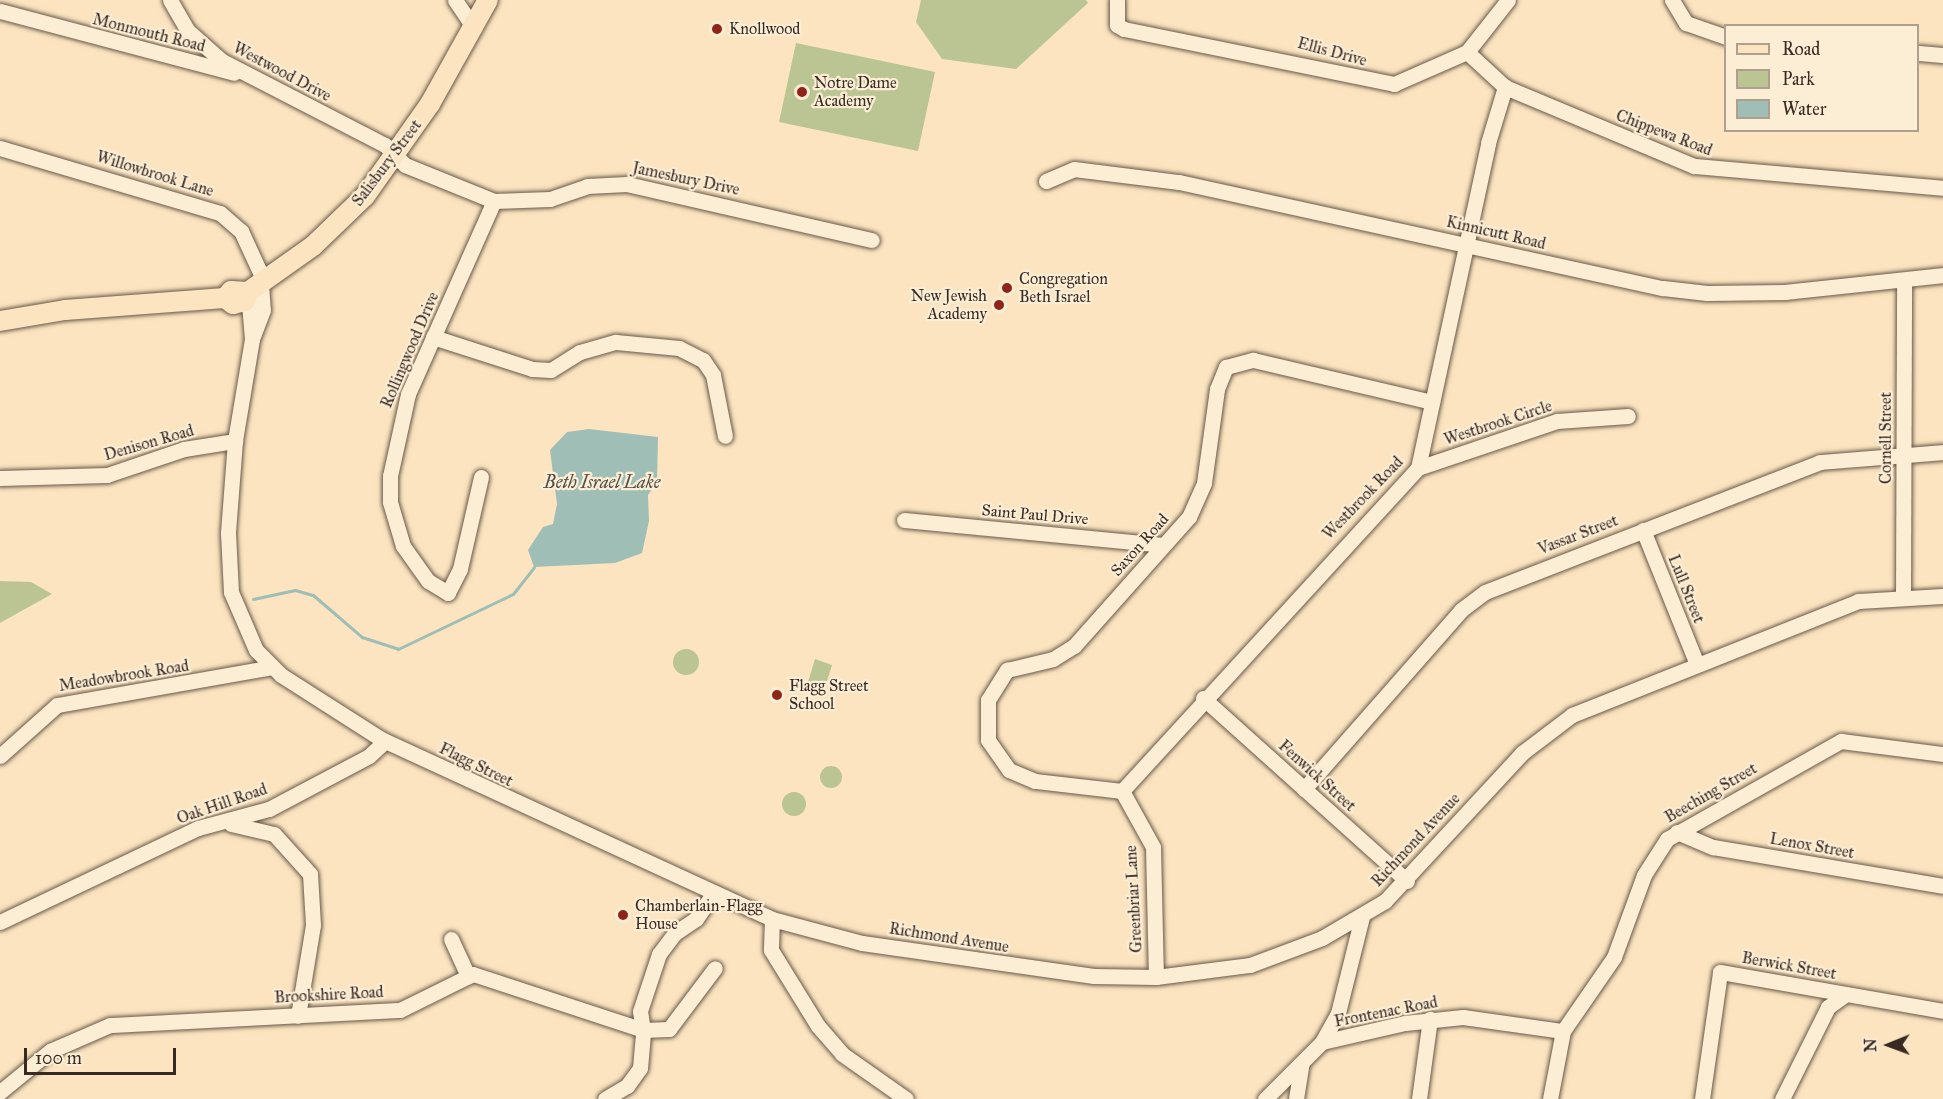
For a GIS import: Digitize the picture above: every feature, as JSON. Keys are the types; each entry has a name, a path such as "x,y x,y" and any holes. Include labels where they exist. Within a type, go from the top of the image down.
{"main road":[{"name":"Salisbury Street","path":"0,321 65,310 225,298 233,304 244,301 258,286 348,215 395,156 474,28 488,0"}],"street":[{"name":"Westwood Drive","path":"170,0 204,47 254,78 395,156"},
{"path":"455,0 474,28"},
{"name":"Ellis Drive","path":"1117,0 1117,25 1292,59 1382,84 1407,81 1467,52 1508,0"},
{"path":"1672,0 1686,23 1724,37"},
{"name":"Monmouth Road","path":"0,12 254,78"},
{"name":"Chippewa Road","path":"1467,52 1504,87 1710,169 1943,188"},
{"path":"1919,53 1943,55"},
{"name":"Westbrook Road","path":"1122,791 1203,699 1418,468 1466,244 1504,87"},
{"name":"Willowbrook Lane","path":"0,148 211,209 241,231 258,286"},
{"name":"Jamesbury Drive","path":"395,156 405,165 494,201 550,199 587,186 627,184 872,240"},
{"name":"Kinnicutt Road","path":"1046,181 1074,168 1179,182 1707,293 1768,294 1943,275"},
{"name":"Rollingwood Drive","path":"481,477 460,569 448,593 428,581 403,546 390,501 398,425 433,337 494,201"},
{"name":"Cornell Street","path":"1903,596 1904,280"},
{"name":"Flagg Street","path":"258,286 252,339 235,441 228,525 231,592 246,633 272,667 385,741 772,920"},
{"path":"433,337 532,369 551,370 580,352 616,342 679,348 703,360 713,375 725,436"},
{"name":"Saxon Road","path":"1122,791 1035,781 1009,770 988,740 988,700 1007,670 1053,659 1074,646 1163,545 1199,500 1219,381 1232,362 1261,361 1432,402"},
{"name":"Westbrook Circle","path":"1418,468 1557,421 1628,416"},
{"name":"Denison Road","path":"0,478 107,475 184,449 235,441"},
{"name":"Vassar Street","path":"1304,789 1468,603 1497,586 1820,462 1904,452 1943,452"},
{"name":"Saint Paul Drive","path":"904,520 1163,545"},
{"name":"Lull Street","path":"1643,530 1696,662"},
{"name":"Richmond Avenue","path":"772,920 825,936 944,957 1094,976 1156,977 1250,965 1362,916 1407,881 1553,726 1696,662 1858,602 1903,596 1943,596"},
{"name":"Meadowbrook Road","path":"0,756 57,705 272,667"},
{"name":"Fenwick Street","path":"1203,699 1407,881"},
{"name":"Oak Hill Road","path":"0,922 198,828 225,824 323,782 385,741"},
{"name":"Beeching Street","path":"1550,1099 1563,1031 1606,971 1651,861 1677,832 1841,741 1943,754"},
{"name":"Greenbriar Lane","path":"1122,791 1153,847 1156,977"},
{"path":"225,824 274,834 310,874 313,925 298,1016"},
{"name":"Lenox Street","path":"1677,832 1713,847 1943,886"},
{"path":"605,1099 627,1086 640,1068 643,1030 640,1011 659,954 675,933 696,919 713,894"},
{"path":"1265,1099 1322,1042 1349,984 1362,916"},
{"path":"772,920 771,950 818,1026 842,1054 884,1093 906,1099"},
{"path":"451,939 468,975 490,977 643,1030 669,1029 715,968"},
{"name":"Berwick Street","path":"1702,1099 1720,972 1943,1011"},
{"name":"Brookshire Road","path":"0,1092 50,1051 110,1025 181,1017 298,1016 400,1010 468,975"},
{"path":"1782,1099 1828,1007 1846,994"},
{"name":"Frontenac Road","path":"1322,1042 1430,1019 1485,1018 1563,1031"},
{"path":"1419,1099 1430,1019"},
{"path":"1296,1099 1302,1063"}],"green space":[{"path":"921,0 1086,0 1088,3 1016,69 942,59 916,22"},
{"path":"796,43 935,72 918,151 779,122"},
{"path":"0,581 31,582 52,594 0,623"},
{"path":"686,649 695,653 699,662 695,671 686,675 677,671 673,662 677,653"},
{"path":"815,659 832,665 822,697 805,692"},
{"path":"831,766 839,769 842,777 839,785 831,788 823,785 820,777 823,769"},
{"path":"794,792 799,793 805,799 805,809 799,815 794,816 789,815 783,809 782,804 783,799 789,793"}],"water":[{"name":"Beth Israel Lake","path":"589,429 658,437 657,482 648,495 649,521 642,553 615,563 534,567 528,550 543,527 553,524 557,504 550,450 567,432"}],"waterway":[{"path":"253,599 295,590 313,595 362,637 398,649 513,594 534,567"}],"place":[{"name":"Knollwood","path":"717,29"},
{"name":"Notre Dame Academy","path":"802,92"},
{"name":"Congregation Beth Israel","path":"1007,288"},
{"name":"New Jewish Academy","path":"999,305"},
{"name":"Flagg Street School","path":"777,695"},
{"name":"Chamberlain-Flagg House","path":"623,915"}]}
